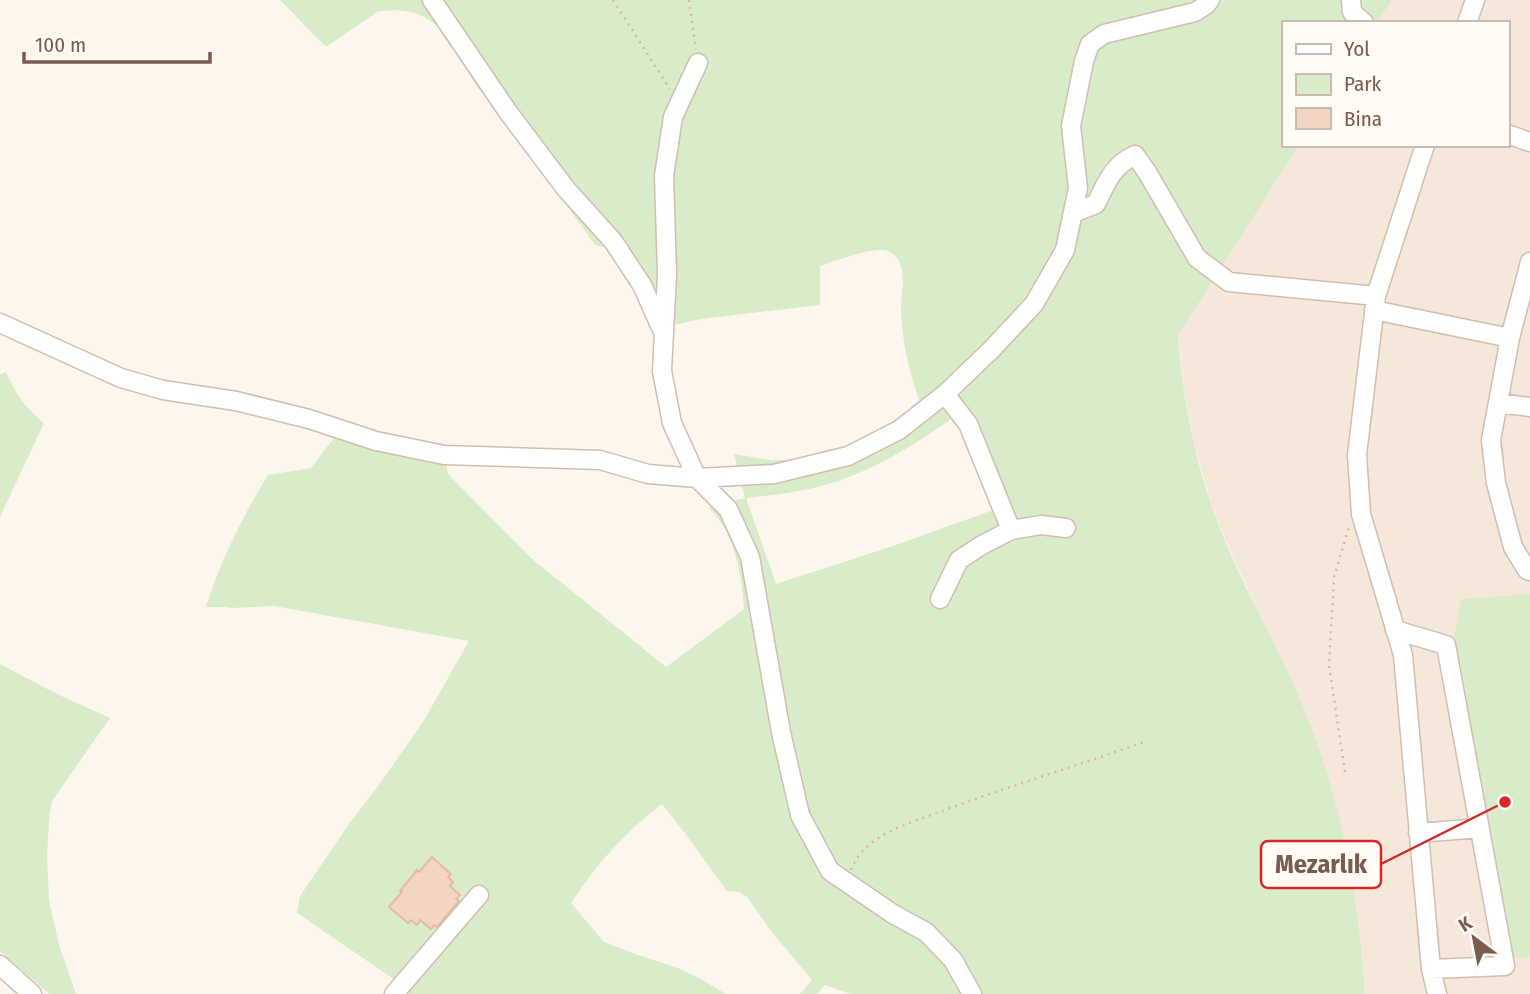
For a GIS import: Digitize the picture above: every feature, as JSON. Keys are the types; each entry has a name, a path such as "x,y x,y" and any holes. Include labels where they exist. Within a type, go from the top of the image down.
{"street":[{"path":"432,0 508,111 566,189 613,241 642,285 664,333"},
{"path":"0,323 121,378 163,390 236,401 309,419 376,441 444,455 600,460 648,474 697,478 774,474 848,456 899,429 945,394 1034,304 1065,250 1073,213 1078,188 1071,126 1090,44 1104,33 1195,12 1210,0"},
{"path":"1351,0 1352,12 1362,21"},
{"path":"1468,21 1475,0"},
{"path":"698,63 673,117 664,176 667,274 662,371 672,423 697,478 728,509 750,557 781,732 800,815 830,872 893,914 926,932 953,960 972,994"},
{"path":"1509,135 1530,142"},
{"path":"1424,147 1375,303 1357,456 1361,514 1403,655 1431,969 1437,994"},
{"path":"1073,213 1096,204 1108,179 1123,161 1135,155 1197,258 1229,282 1375,303 1510,338"},
{"path":"1530,262 1510,338 1490,440 1496,483 1513,547 1530,571"},
{"path":"945,394 968,424 1012,530"},
{"path":"1498,403 1530,407"},
{"path":"940,599 959,560 1012,530 1041,525 1066,528"},
{"path":"1395,630 1446,645 1505,966 1431,969"},
{"path":"1418,833 1480,828"},
{"path":"394,994 479,895"},
{"path":"0,965 32,994"}],"path":[{"path":"612,0 680,103"},
{"path":"689,0 698,63"},
{"path":"1345,772 1329,665 1334,577 1352,517"},
{"path":"849,884 859,855 871,843 908,824 1144,742"}],"shaded area":[{"path":"1392,0 1530,0 1530,994 1365,994 1362,955 1335,802 1305,712 1212,506 1194,443 1184,389 1178,334 1298,147 1509,147 1509,21 1378,21"}],"green space":[{"path":"280,0 1392,0 1378,21 1282,21 1282,147 1298,147 1178,335 1183,387 1193,437 1214,512 1233,559 1297,691 1330,782 1353,887 1365,994 850,994 825,985 817,994 800,994 812,980 747,897 739,892 727,891 662,804 612,850 571,903 604,942 678,968 726,994 390,994 401,984 297,913 300,896 423,722 469,641 274,606 206,607 233,539 268,475 311,468 344,425 444,451 448,474 531,558 666,667 744,609 739,567 731,542 725,529 708,507 745,498 734,454 770,460 824,456 876,437 921,405 903,335 902,272 898,260 890,252 864,252 820,266 820,305 701,319 653,330 635,290 609,248 595,245 479,89 441,29 421,15 407,11 377,12 326,47","holes":["957,415 996,509 776,584 746,498 812,488 858,474 909,447"]},
{"path":"6,372 22,400 44,423 0,517 0,374"},
{"path":"1530,594 1530,957 1510,958 1452,647 1461,599"},
{"path":"0,664 110,718 52,801 49,820 49,900 59,945 76,994 49,994 0,951"}],"building":[{"path":"432,857 451,874 448,877 453,882 450,886 460,895 456,899 459,901 437,927 434,925 431,929 420,920 417,925 411,920 408,923 389,907 417,870 419,872"}],"place":[{"name":"Mezarlık","path":"1505,802"}]}
